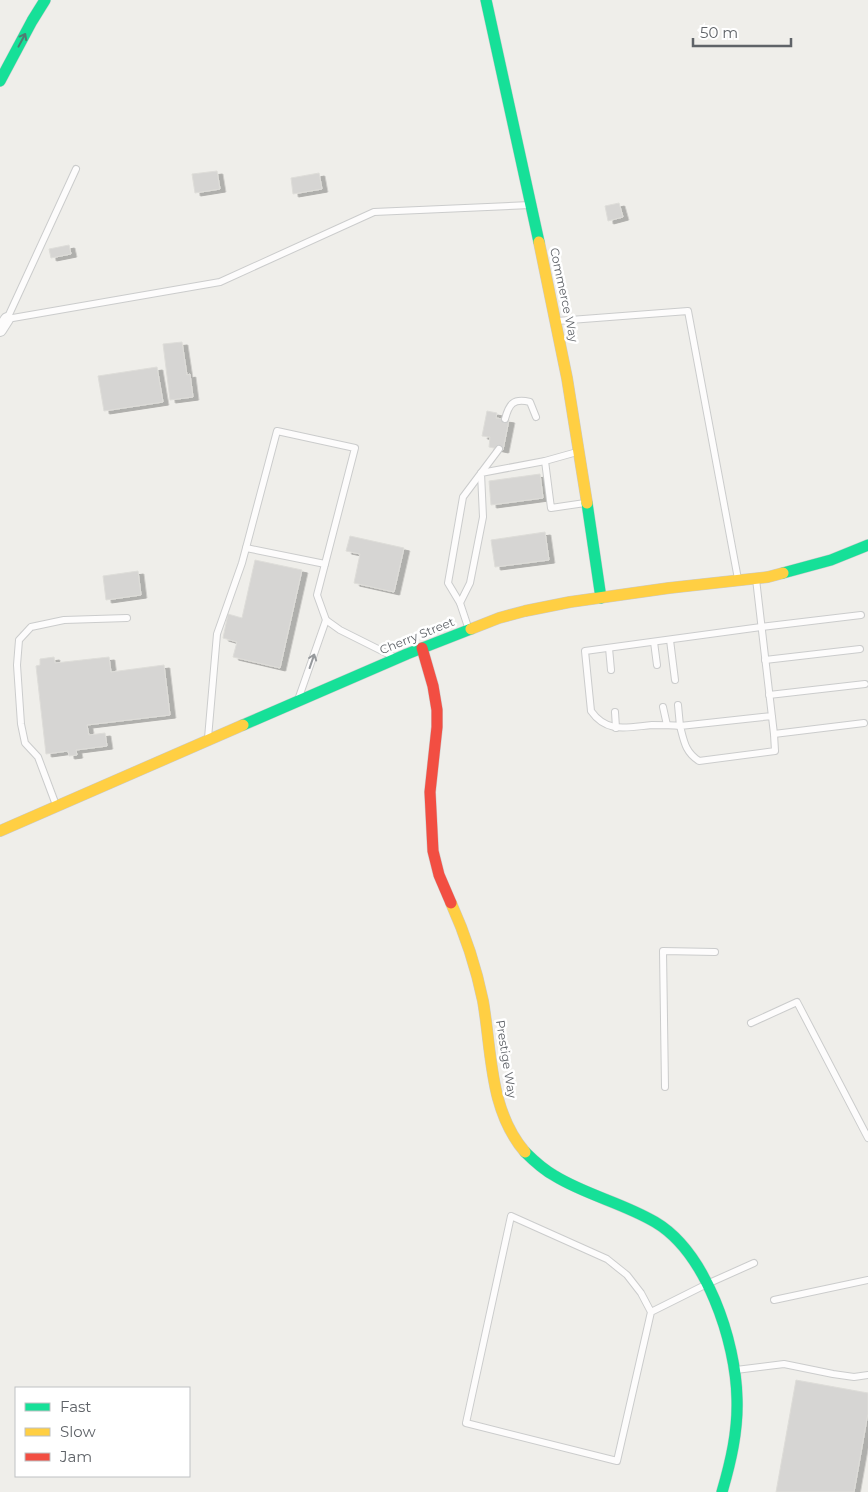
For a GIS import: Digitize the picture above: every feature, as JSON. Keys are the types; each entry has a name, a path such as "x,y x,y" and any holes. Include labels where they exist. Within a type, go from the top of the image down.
{"main road":[{"path":"0,81 45,0"},
{"name":"Commerce Way","path":"486,0 531,205 574,418 600,598"},
{"name":"Cherry Street","path":"0,831 422,648 499,618 525,611 600,598 768,577 831,560 868,545"},
{"name":"Prestige Way","path":"422,648 433,683 437,712 430,812 435,861 476,972 486,1021 495,1090 502,1116 518,1144 538,1166 568,1184 644,1215 661,1225 688,1251 707,1284 724,1324 736,1370 738,1415 733,1450 722,1492"}],"lane":[{"path":"4,325 76,169"},
{"path":"4,325 220,282 374,212 531,205"},
{"path":"555,321 688,311 738,580"},
{"path":"505,420 508,409 514,401 521,400 530,402 536,417"},
{"path":"208,741 217,634 246,548 277,431 355,448 317,595 326,620 340,630 398,659"},
{"path":"469,629 460,603 448,583 463,498 499,449"},
{"path":"481,474 579,452"},
{"path":"545,461 551,508 586,502"},
{"path":"460,603 470,583 483,517 481,474"},
{"path":"246,548 325,564"},
{"path":"678,705 680,726 686,749 693,758 699,761 775,751 756,578"},
{"path":"772,716 680,726 616,728 605,724 591,711 585,651 861,615"},
{"path":"56,806 38,757 26,743 21,724 17,665 19,640 31,628 64,620 127,618"},
{"path":"297,702 326,620"},
{"path":"670,640 675,680"},
{"path":"654,642 657,665"},
{"path":"608,648 611,670"},
{"path":"765,660 860,649"},
{"path":"769,695 865,684"},
{"path":"663,707 667,725"},
{"path":"615,712 616,728"},
{"path":"774,734 864,723"},
{"path":"665,1087 663,951 715,952"},
{"path":"751,1023 797,1002 868,1138"},
{"path":"511,1216 607,1259 627,1275 641,1293 651,1312 618,1461 466,1423 511,1216"},
{"path":"651,1312 754,1263"},
{"path":"774,1300 868,1280"},
{"path":"736,1370 784,1364 854,1377 868,1375"}],"building":[{"path":"217,171 220,189 195,193 192,174"},
{"path":"319,173 322,189 293,194 291,178"},
{"path":"619,203 623,217 608,221 605,206"},
{"path":"69,245 71,254 51,258 49,249"},
{"path":"182,342 187,375 190,374 193,397 170,400 163,344"},
{"path":"157,367 163,402 104,411 98,376"},
{"path":"487,411 497,413 496,418 509,420 503,450 489,447 490,437 482,436"},
{"path":"540,474 543,498 491,505 489,481"},
{"path":"545,532 549,560 495,567 491,540"},
{"path":"350,536 404,548 394,592 354,583 360,554 346,551"},
{"path":"255,560 302,570 280,668 233,657 237,642 223,638 228,614 242,618"},
{"path":"138,571 141,595 106,600 103,576"},
{"path":"54,657 55,663 109,657 111,672 164,665 170,715 87,725 89,735 105,733 107,746 76,750 77,755 69,756 68,751 46,754 36,666 40,665 40,659"},
{"path":"796,1380 868,1393 868,1413 854,1492 776,1492"}],"traffic: fast":[{"path":"0,81 45,0"},
{"path":"486,0 539,242"},
{"path":"587,503 601,598"},
{"path":"783,573 831,560 868,545"},
{"path":"243,725 407,654 471,629"},
{"path":"525,1152 551,1174 567,1183 630,1209 655,1222 673,1236 689,1254 703,1276 715,1300 724,1325 735,1376 737,1399 735,1434 722,1492"}],"traffic: slow":[{"path":"539,242 567,378 587,503"},
{"path":"471,629 499,618 570,602 768,577 783,573"},
{"path":"0,831 243,725"},
{"path":"451,903 470,951 480,988 498,1099 513,1136 525,1152"}],"traffic: jam":[{"path":"422,648 433,686 437,710 430,792 433,851 439,875 451,903"}]}
